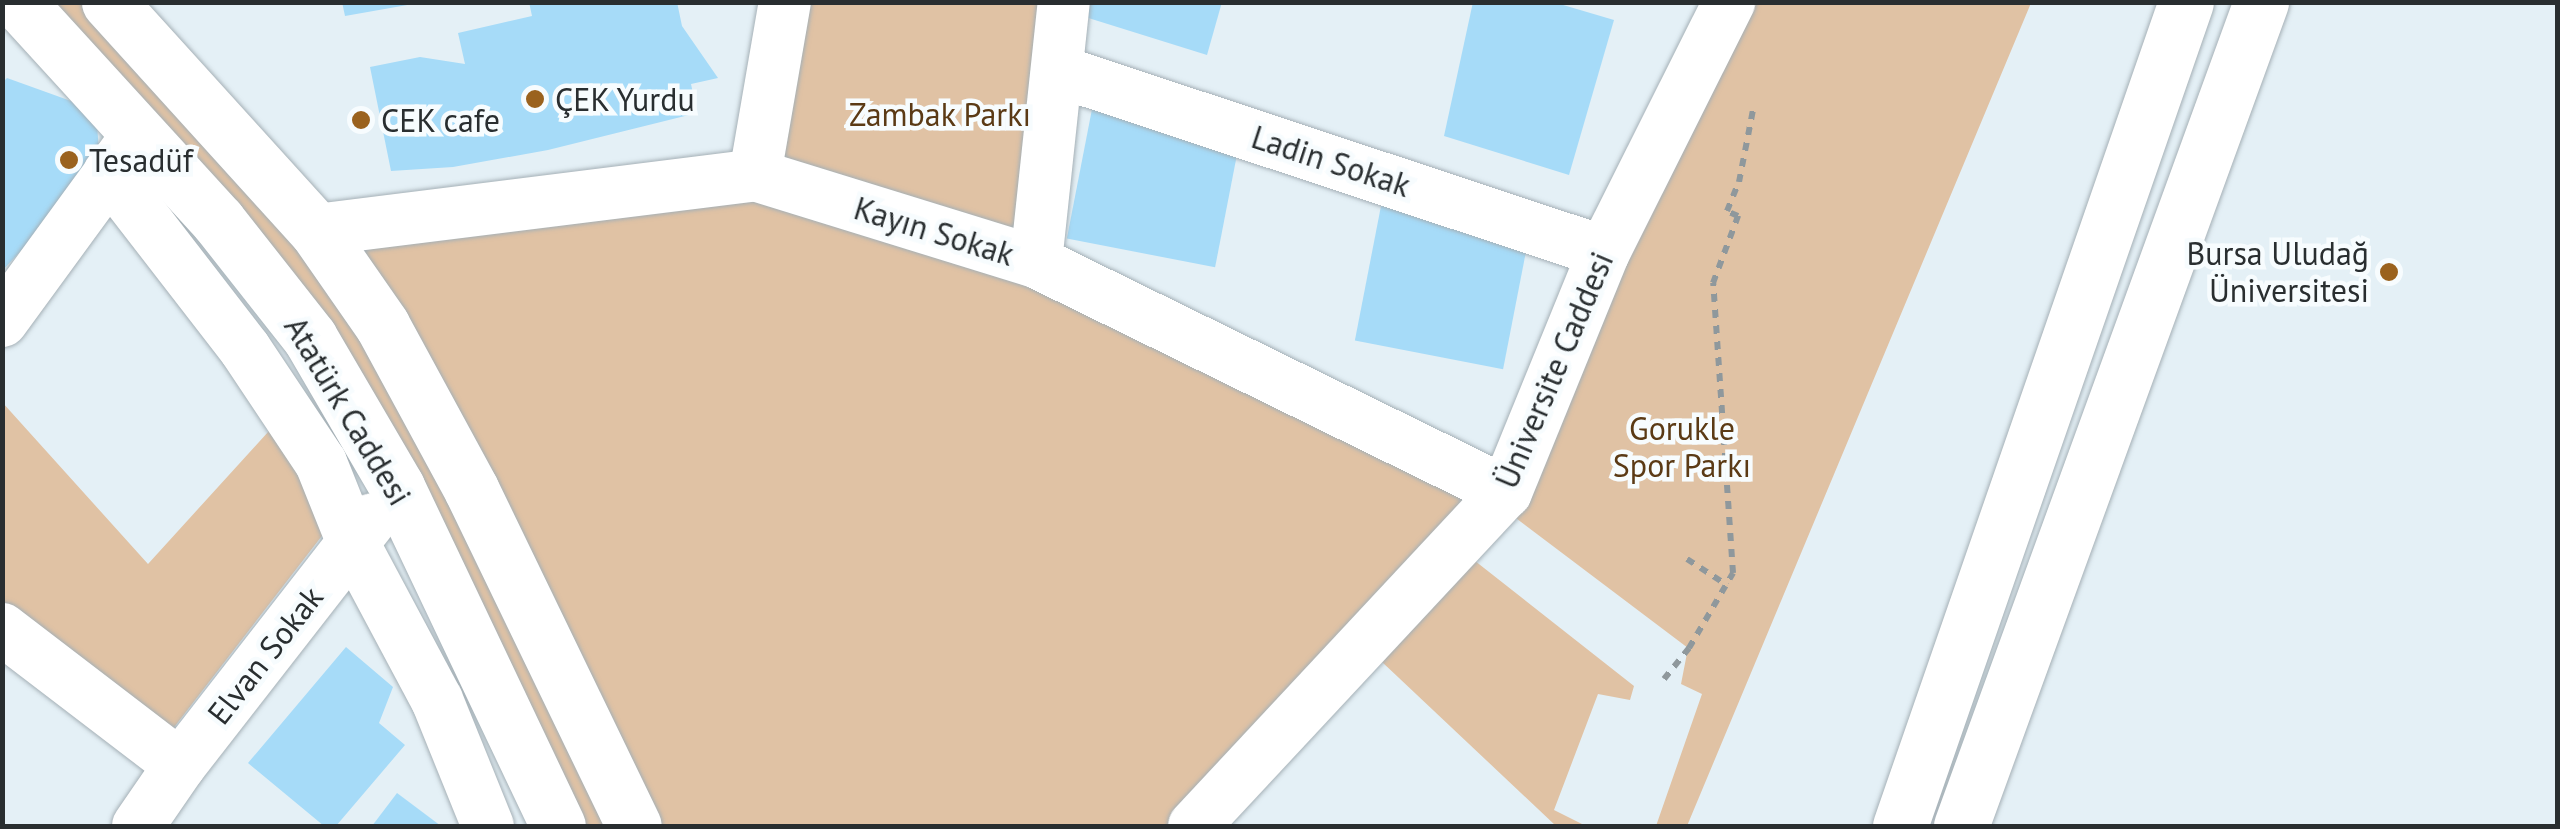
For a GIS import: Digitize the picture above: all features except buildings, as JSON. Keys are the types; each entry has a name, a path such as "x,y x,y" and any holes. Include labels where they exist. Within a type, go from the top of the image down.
{"main road":[{"name":"Atatürk Caddesi","path":"18,2 123,154 218,221 310,338 397,487 558,826"},
{"name":"Atatürk Caddesi","path":"108,2 316,230 382,325 471,489 634,826"},
{"path":"1901,813 2186,2"},
{"path":"1961,826 2260,2"},
{"path":"1977,826 1996,733"}],"street":[{"path":"755,175 785,2"},
{"path":"1036,262 1064,2"},
{"name":"Üniversite Caddesi","path":"1194,826 1506,492 1604,252 1730,2"},
{"name":"Ladin Sokak","path":"1058,71 1604,252"},
{"path":"2,321 123,154 322,464 352,543 437,700 488,826"},
{"name":"Kayın Sokak","path":"316,230 755,175 1036,262 1506,492"},
{"name":"Elvan Sokak","path":"138,826 180,764 397,487"},
{"path":"2,629 180,764"}],"path":[{"path":"1664,679 1733,574 1713,284 1738,216 1727,212 1739,182 1754,106"},
{"path":"1687,559 1727,584"}],"green space":[{"path":"18,3 109,3 316,230 755,175 785,3 1064,3 1036,263 1484,480 1729,3 2031,3 1687,826 1656,826 1702,694 1681,684 1688,648 1496,503 1456,546 1634,686 1630,700 1598,694 1554,810 1586,826 1556,826 1364,645 1194,826 558,826 397,487"},
{"path":"2,402 148,564 278,421 328,528 172,730 3,601"}],"place":[{"name":"ÇEK Yurdu","path":"535,99"},
{"name":"CEK cafe","path":"361,120"},
{"name":"Tesadüf","path":"69,160"},
{"name":"Bursa Uludağ Üniversitesi","path":"2389,272"}],"park label":[{"name":"Zambak Parkı","path":"940,114"},
{"name":"Gorukle Spor Parkı","path":"1682,448"}]}
